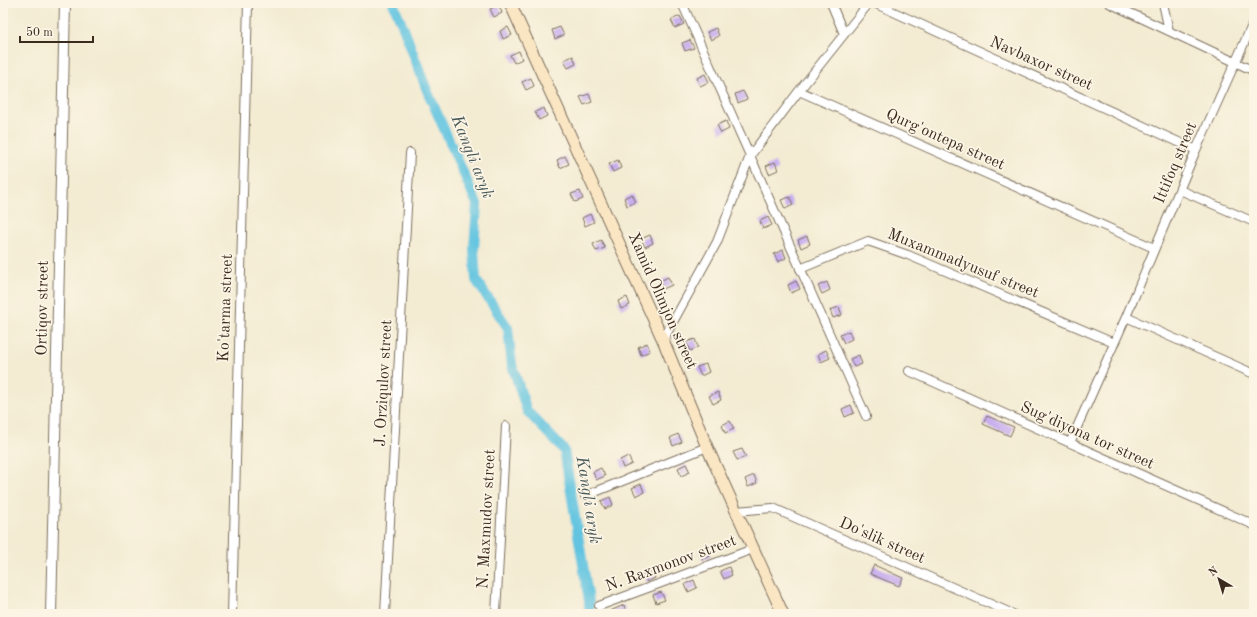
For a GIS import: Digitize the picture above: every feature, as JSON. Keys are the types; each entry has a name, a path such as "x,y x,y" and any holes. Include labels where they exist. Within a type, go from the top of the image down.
{"main road":[{"name":"Xamid Olimjon street","path":"510,3 663,340 707,447 783,614"}],"street":[{"name":"Ortiqov street","path":"51,614 65,3"},
{"name":"Ko'tarma street","path":"232,614 248,3"},
{"path":"682,3 866,416"},
{"path":"831,3 844,34"},
{"path":"663,340 716,242 750,156 799,91 869,3"},
{"name":"Navbaxor street","path":"874,3 1196,150"},
{"path":"1109,3 1254,71"},
{"path":"1163,3 1169,31"},
{"name":"Ittifoq street","path":"1070,443 1126,317 1196,150 1254,21"},
{"name":"Qurg'ontepa street","path":"799,91 1154,248"},
{"name":"J. Orziqulov street","path":"385,614 410,153"},
{"path":"1180,190 1254,222"},
{"name":"Muxammadyusuf street","path":"800,269 868,241 908,255 1114,343"},
{"path":"1126,317 1254,374"},
{"name":"Sug'diyona tor street","path":"909,371 1254,526"},
{"name":"N. Maxmudov street","path":"496,614 506,426"},
{"path":"585,496 707,447"},
{"name":"Do'slik street","path":"736,511 773,508 1013,614"},
{"name":"N. Raxmonov street","path":"600,606 753,549"}],"building":[{"path":"499,5 502,13 494,17 490,9"},
{"path":"680,16 684,24 675,28 671,20"},
{"path":"508,27 512,35 503,39 500,31"},
{"path":"560,27 564,35 555,39 552,30"},
{"path":"716,28 719,36 711,40 707,32"},
{"path":"690,40 694,48 685,51 682,43"},
{"path":"519,51 522,59 514,63 510,55"},
{"path":"573,56 576,64 568,68 564,60"},
{"path":"705,74 709,82 700,86 697,78"},
{"path":"531,78 534,86 526,90 522,82"},
{"path":"743,91 747,99 738,103 735,94"},
{"path":"589,94 592,102 584,105 580,97"},
{"path":"544,108 547,116 539,120 535,112"},
{"path":"726,121 729,129 721,133 717,125"},
{"path":"565,156 569,164 560,168 557,160"},
{"path":"618,160 621,168 613,172 609,164"},
{"path":"775,162 778,170 769,174 766,166"},
{"path":"580,191 583,199 575,202 571,194"},
{"path":"632,194 636,202 627,206 624,198"},
{"path":"790,197 793,205 785,209 781,200"},
{"path":"590,214 594,222 585,226 582,218"},
{"path":"768,217 772,225 763,229 760,221"},
{"path":"650,235 653,243 645,247 641,239"},
{"path":"807,236 810,244 801,248 798,240"},
{"path":"601,240 605,248 596,251 593,244"},
{"path":"783,250 786,258 778,262 774,254"},
{"path":"668,277 672,285 663,289 660,281"},
{"path":"796,281 800,289 791,293 788,285"},
{"path":"827,282 830,290 822,294 818,286"},
{"path":"627,297 630,305 621,309 618,301"},
{"path":"839,307 842,315 833,318 830,310"},
{"path":"849,331 852,339 844,343 840,335"},
{"path":"695,339 698,347 690,351 686,342"},
{"path":"647,343 650,351 641,355 638,347"},
{"path":"826,350 830,358 821,362 818,354"},
{"path":"859,355 862,364 854,367 850,359"},
{"path":"706,364 709,372 701,376 697,367"},
{"path":"718,392 721,400 713,404 709,396"},
{"path":"851,405 854,413 845,417 842,409"},
{"path":"987,416 1014,427 1010,436 983,424"},
{"path":"730,421 734,429 725,433 722,425"},
{"path":"678,434 682,442 673,446 670,438"},
{"path":"742,449 746,457 737,460 733,452"},
{"path":"628,456 632,464 623,468 620,460"},
{"path":"686,464 690,472 681,476 678,468"},
{"path":"601,468 605,476 596,480 593,472"},
{"path":"754,475 757,483 748,487 745,479"},
{"path":"641,484 644,492 636,496 632,488"},
{"path":"610,497 613,505 605,509 601,501"},
{"path":"707,548 711,556 702,559 699,551"},
{"path":"874,565 903,578 899,586 870,574"},
{"path":"729,567 732,575 724,579 720,571"},
{"path":"652,570 655,578 647,582 643,574"},
{"path":"694,580 697,588 688,592 685,584"},
{"path":"661,592 665,600 656,603 653,595"},
{"path":"624,605 627,614 603,614"}],"waterway":[{"name":"Kangli aryk","path":"393,3 426,88 477,204 474,249 476,280 508,328 512,365 527,411 564,450 589,601 589,614"}]}
